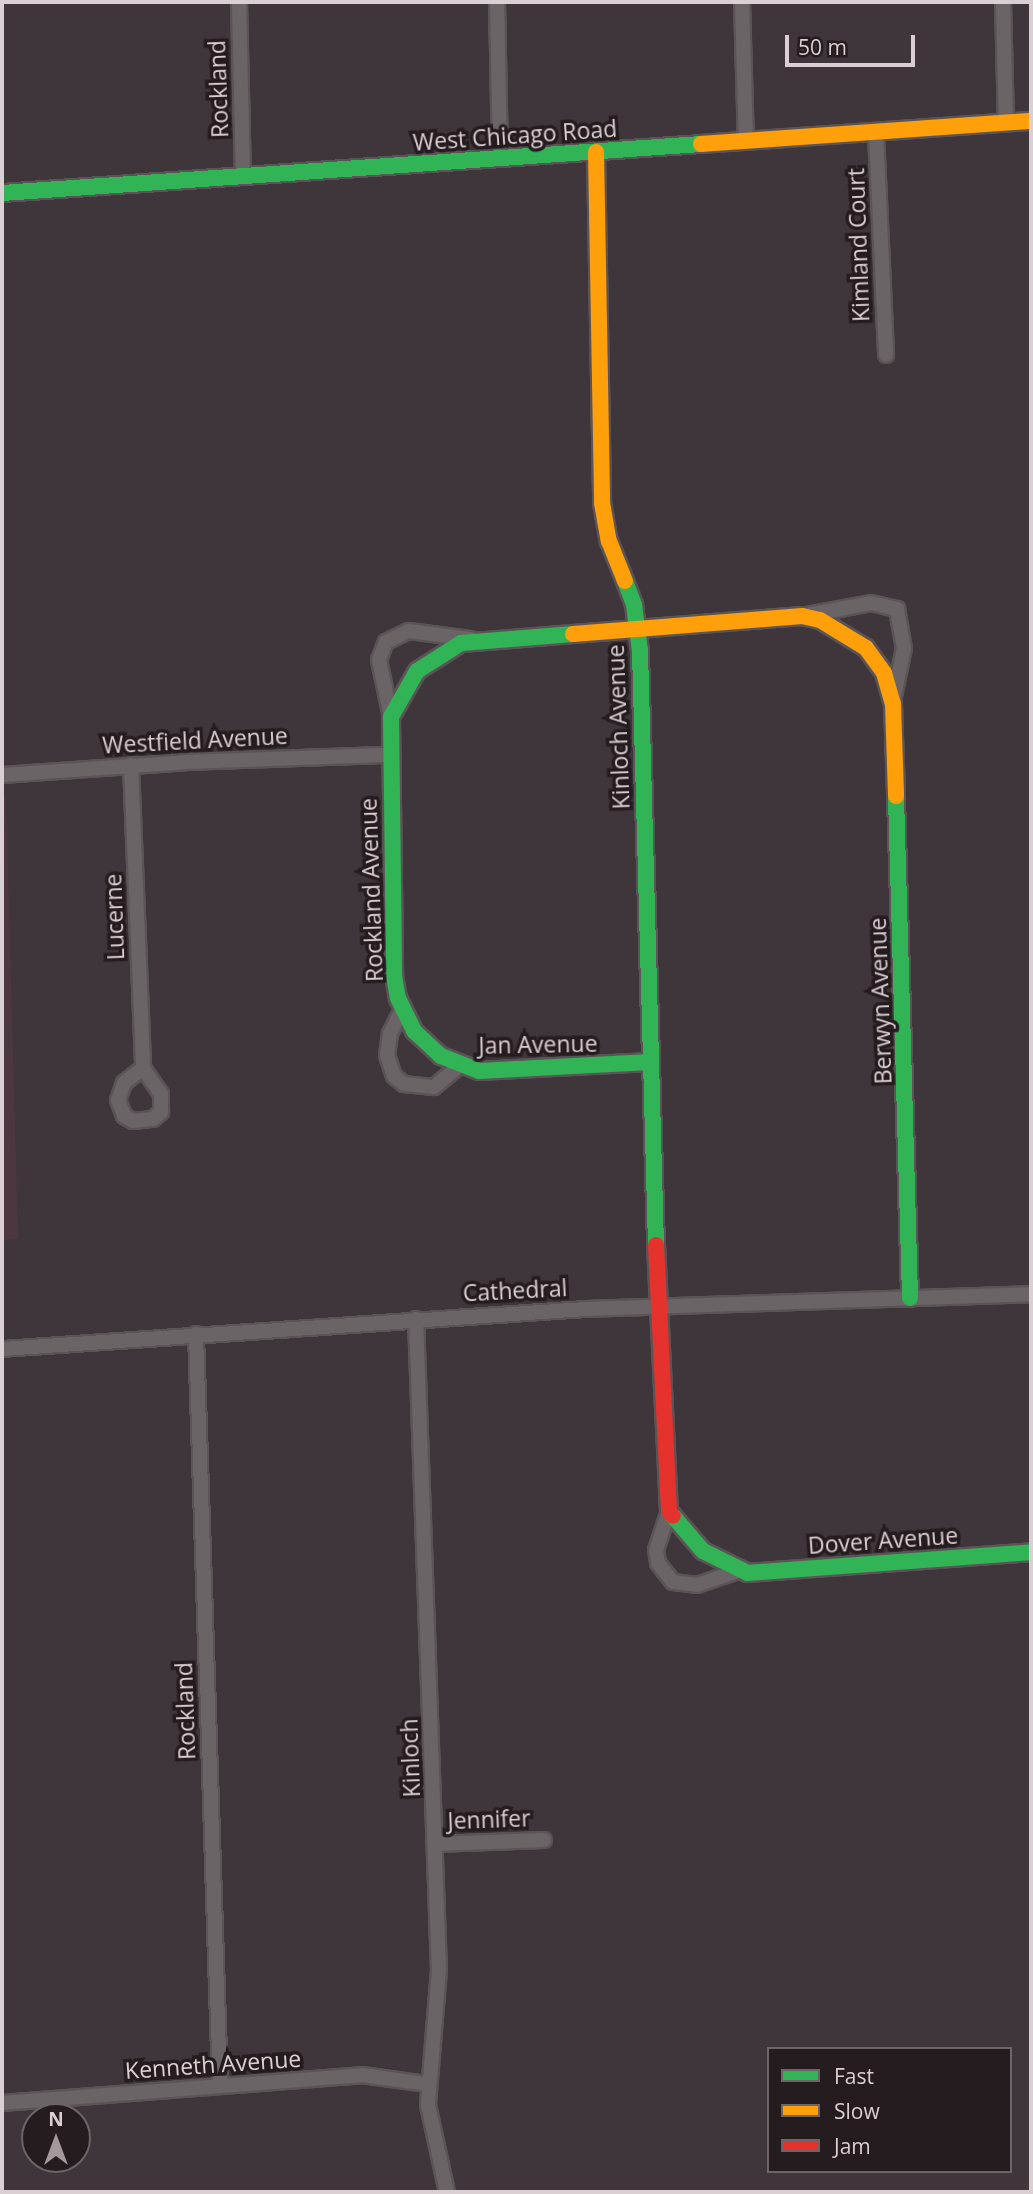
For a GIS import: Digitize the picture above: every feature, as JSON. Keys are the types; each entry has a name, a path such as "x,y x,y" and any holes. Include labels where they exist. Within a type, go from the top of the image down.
{"street":[{"name":"Rockland","path":"239,2 243,175"},
{"path":"497,2 500,158"},
{"path":"742,2 746,142"},
{"path":"1003,2 1006,123"},
{"name":"West Chicago Road","path":"2,193 1031,121"},
{"name":"Kimland Court","path":"876,133 886,355"},
{"name":"Kinloch Avenue","path":"596,152 602,503 609,541 634,605 636,627 658,1306"},
{"name":"Berwyn Avenue","path":"802,617 871,603 897,609 904,648 893,704 910,1298"},
{"path":"391,716 417,671 449,648 475,639 802,617"},
{"name":"Berwyn Avenue","path":"802,617 841,630 860,643 884,673 893,704"},
{"name":"Rockland Avenue","path":"432,1050 414,1031 402,1010 394,976 391,716 379,660 386,642 409,631 475,639"},
{"name":"Westfield Avenue","path":"2,775 131,765 391,755"},
{"name":"Lucerne","path":"131,765 143,1068"},
{"path":"402,1010 390,1034 387,1055 394,1076 404,1084 434,1087 459,1066"},
{"name":"Jan Avenue","path":"432,1050 459,1066 501,1073 650,1062"},
{"name":"Cathedral","path":"2,1349 416,1319 658,1306 1031,1294"},
{"name":"Dover Avenue","path":"658,1306 668,1511 656,1550 658,1563 673,1582 697,1586 738,1571 1031,1552"},
{"name":"Kinloch","path":"416,1319 439,1983 428,2084 430,2129 447,2192"},
{"name":"Rockland","path":"196,1334 220,2086"},
{"path":"668,1511 703,1551 738,1571"},
{"name":"Jennifer","path":"435,1844 544,1840"},
{"name":"Kenneth Avenue","path":"2,2103 362,2075 428,2084"}],"shaded area":[{"path":"6,797 18,1239 2,1240 2,798"}],"traffic: fast":[{"path":"2,193 701,144"},
{"path":"625,581 634,605 640,651 656,1245"},
{"path":"573,634 461,643 417,671 391,717 394,976 398,998 414,1031 441,1056 479,1071 650,1062"},
{"path":"896,796 910,1298"},
{"path":"673,1516 703,1551 748,1573 1031,1552"}],"traffic: slow":[{"path":"701,144 1031,121"},
{"path":"596,152 602,503 609,541 625,581"},
{"path":"573,634 802,616 820,620 866,648 884,673 893,704 896,796"}],"traffic: jam":[{"path":"656,1245 669,1511 673,1516"}]}
